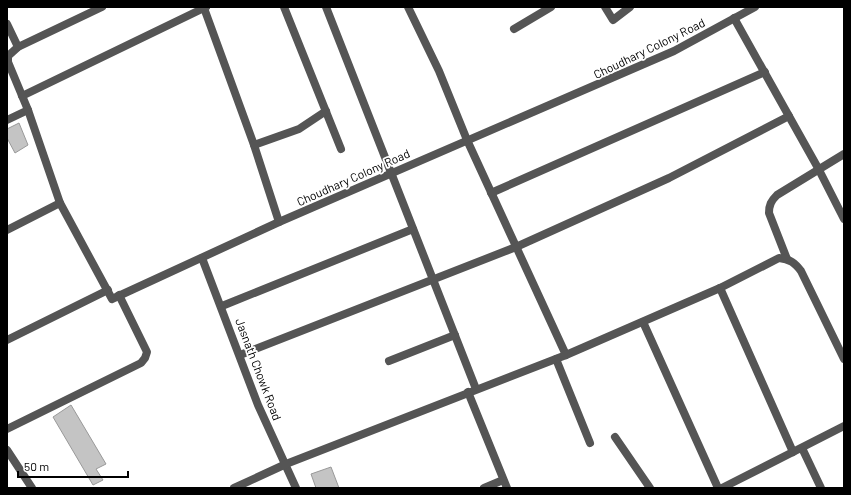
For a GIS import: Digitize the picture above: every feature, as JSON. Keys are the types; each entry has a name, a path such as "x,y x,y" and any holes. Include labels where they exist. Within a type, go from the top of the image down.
{"street":[{"path":"7,429 141,363 145,358 146,352 119,295 112,299 60,203 28,110 8,62 8,56 18,47 102,7"},
{"path":"284,7 341,149"},
{"path":"326,7 476,389"},
{"path":"408,7 439,71 466,140 566,355"},
{"path":"514,29 551,7"},
{"path":"605,7 613,20 630,7"},
{"name":"Choudhary Colony Road","path":"119,295 279,222 466,140 595,87 674,52 755,7"},
{"path":"22,96 205,8 254,145 279,222"},
{"path":"734,18 818,168 844,219"},
{"path":"7,24 18,47"},
{"path":"491,193 765,72"},
{"path":"7,120 28,110"},
{"path":"254,145 300,129 326,111"},
{"path":"240,355 516,247 669,178 789,116"},
{"path":"787,259 769,213 769,206 777,194 818,168 844,154"},
{"path":"7,230 60,203"},
{"path":"222,306 413,229"},
{"name":"Jasnath Chowk Road","path":"202,258 222,306 258,405 296,488"},
{"path":"234,488 286,464 566,355 720,288 779,258 794,262 801,271 844,359"},
{"path":"720,288 793,452"},
{"path":"7,340 108,290"},
{"path":"643,322 718,488"},
{"path":"389,362 455,335"},
{"path":"556,359 590,443"},
{"path":"468,392 507,488"},
{"path":"727,487 844,426"},
{"path":"615,437 650,488"},
{"path":"802,448 821,488"},
{"path":"7,450 10,462 32,488"},
{"path":"484,488 503,480"}],"building":[{"path":"19,123 28,145 15,153 7,138 7,129"},
{"path":"71,405 106,464 96,469 103,480 93,485 53,417"},
{"path":"331,467 339,488 316,488 311,474"}]}
